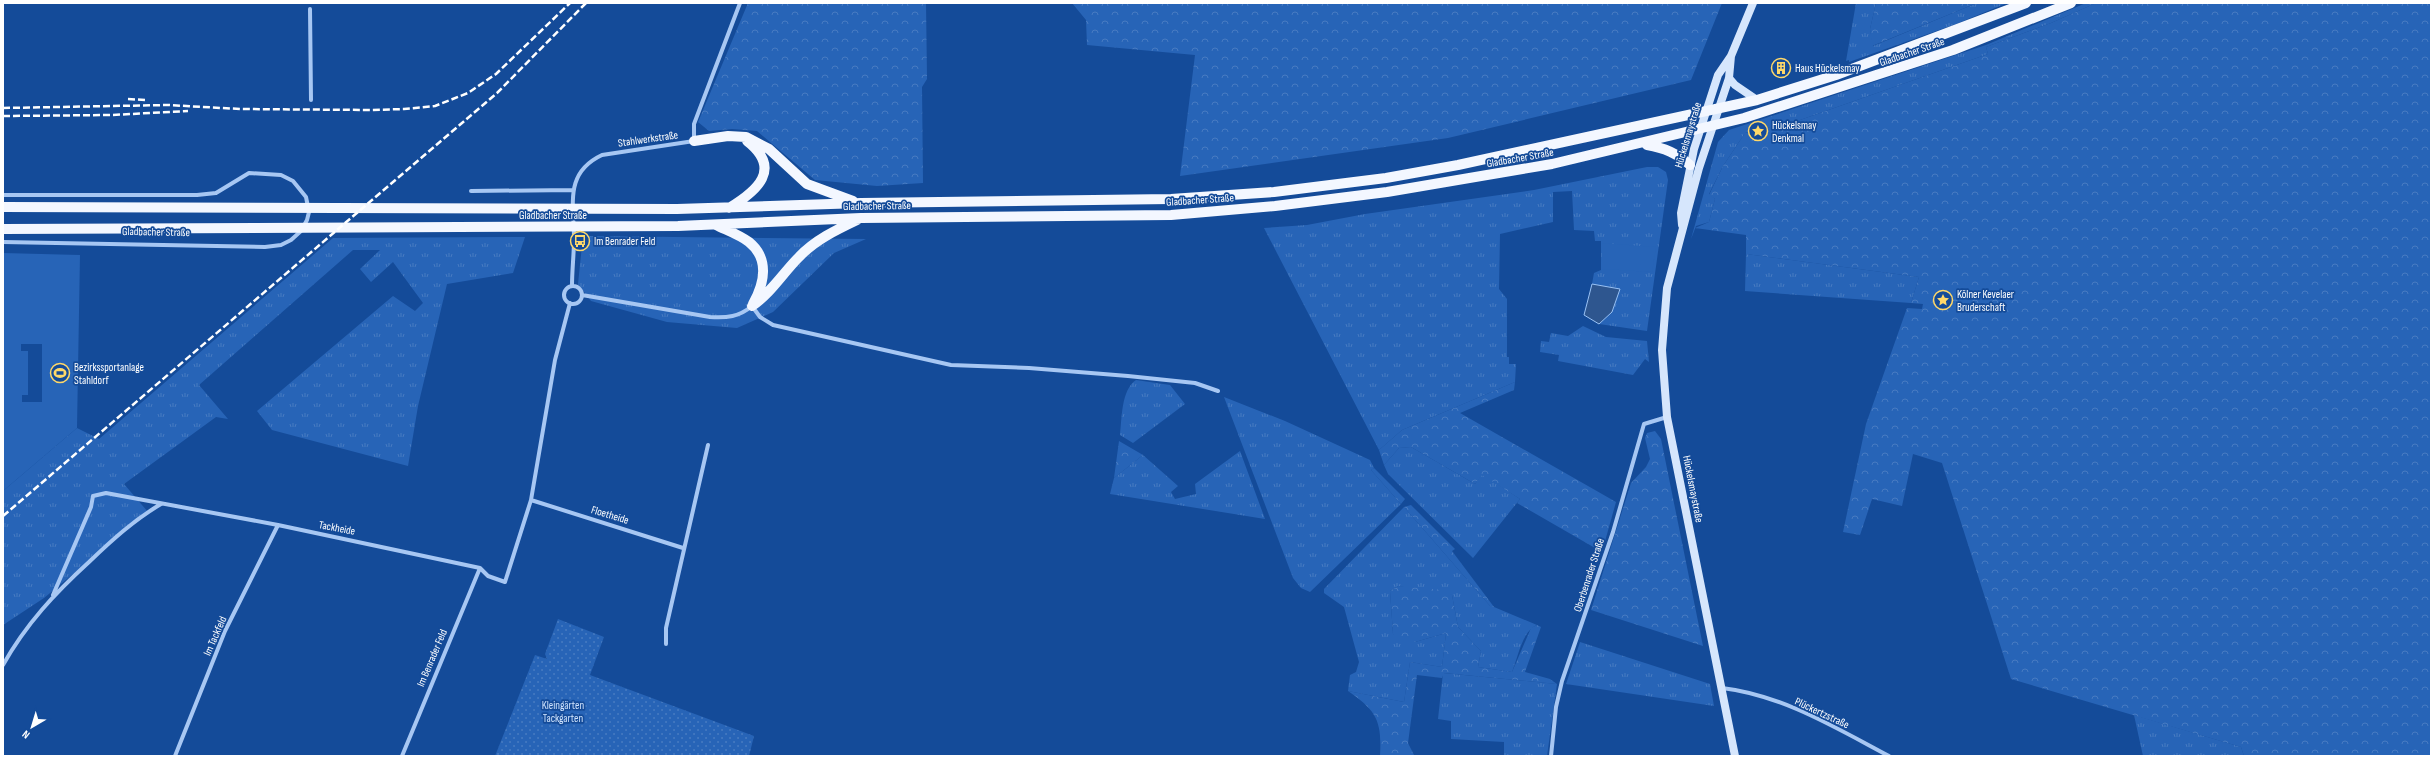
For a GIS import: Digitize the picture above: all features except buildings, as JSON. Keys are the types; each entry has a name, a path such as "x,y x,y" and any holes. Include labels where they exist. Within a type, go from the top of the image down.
{"main road":[{"name":"Hückelsmaystraße","path":"1682,225 1681,213 1690,165 1718,75 1731,56 1753,3"},
{"name":"Gladbacher Straße","path":"3,207 676,209 861,204 1171,199 1274,192 1386,178 1458,165 1632,129 1707,110 1757,100 1836,75 2026,3"},
{"name":"Gladbacher Straße","path":"3,229 71,230 678,226 861,218 1171,215 1275,206 1467,179 1552,164 1643,144 1773,111 1953,50 2072,3"},
{"name":"Hückelsmaystraße","path":"1731,56 1729,78 1699,168 1688,214 1682,225 1664,307 1662,350 1667,417 1735,756"},
{"path":"1729,78 1735,85 1757,100"},
{"path":"729,208 758,187 764,175 764,166 759,152 745,140 736,136"},
{"path":"694,141 736,136 746,137 769,149 807,184 861,204"},
{"path":"1643,144 1667,148 1678,154 1690,165"},
{"path":"752,306 766,296 798,257 813,244 861,218"},
{"path":"716,225 749,242 759,254 763,270 762,288 752,306"}],"street":[{"name":"Stahlwerkstraße","path":"572,286 574,240 573,190 579,173 589,161 602,155 694,141 694,124 740,3"},
{"path":"310,9 311,100"},
{"name":"Gladbacher Straße","path":"3,195 197,195 216,193 249,173 281,175 293,181 306,197 309,212 301,231 281,245 265,247 3,242"},
{"path":"471,191 573,190"},
{"path":"570,303 564,295 565,291 572,286 578,287 582,295"},
{"path":"582,295 710,317 726,318 742,314 752,306 760,317 773,325 951,365 1029,368 1142,377 1195,383 1218,391"},
{"path":"570,303 576,303 582,295"},
{"path":"531,500 555,360 570,303"},
{"name":"Oberbenrader Straße","path":"1551,756 1556,707 1562,682 1612,532 1644,424 1667,417"},
{"path":"666,644 666,628 683,548 708,444"},
{"name":"Tackheide","path":"53,595 91,506 93,496 106,493 278,525 480,568 488,576 505,582 531,500"},
{"name":"Floetheide","path":"531,500 683,548"},
{"name":"Tackheide","path":"3,665 18,637 53,595 132,523 161,504"},
{"name":"Im Tackfeld","path":"175,756 225,631 278,525"},
{"name":"Im Benrader Feld","path":"402,756 480,568"},
{"name":"Plückertzstraße","path":"1722,688 1738,690 1806,712 1889,756"}],"green space":[{"path":"748,3 926,3 927,79 922,87 923,183 877,186 815,180 757,131 732,129 709,131 698,122"},
{"path":"1072,3 1722,3 1691,80 1448,138 1180,176 1195,55 1087,45 1086,20"},
{"path":"1856,3 1876,3 1870,29 1873,46 1977,3 2007,3 1956,24 1849,62 1849,60 1846,61"},
{"path":"1876,3 1977,3 1872,46 1870,29"},
{"path":"2086,3 2096,3 2051,23 1986,47 1988,54 1800,120 1745,133 1723,166 1709,194 1715,199 1709,222 1696,226 1691,239 1718,142 1729,130 1986,45"},
{"path":"2096,3 2431,3 2431,756 2244,756 2241,747 2011,679 1942,463 1913,454 1902,506 1872,499 1860,535 1843,532 1866,424 1907,308 1922,309 1923,304 1911,303 1919,277 1746,254 1746,235 1695,228 1709,222 1715,199 1709,195 1723,166 1745,133 1800,120 1988,54 1986,47 2051,23"},
{"path":"1647,167 1658,167 1666,172 1668,180 1647,331 1599,324 1612,312 1620,289 1592,284 1594,273 1601,270 1601,241 1595,241 1594,231 1574,230 1572,191 1553,192 1553,222 1500,234 1499,289 1507,299 1507,357 1509,357 1509,364 1516,364 1515,382 1402,430 1379,450 1264,228 1307,225 1365,214 1534,190"},
{"path":"583,236 866,239 834,253 773,312 737,328 667,322 591,301 578,284"},
{"path":"525,237 513,273 447,284 418,406 408,466 272,430 257,411 393,296 415,311 423,303 393,262 371,282 360,269 380,250 353,250 199,385 228,419 216,417 124,484 148,512 44,598 3,625 3,491 77,428 99,439 333,238"},
{"path":"1602,243 1656,247 1652,272 1602,269"},
{"name":"Bezirkssportanlage Stahldorf","path":"3,253 80,255 77,428 3,491","holes":["21,344 42,344 42,402 22,402 22,395 28,395 28,351 21,351"]},
{"path":"1746,254 1919,277 1911,303 1745,291"},
{"path":"1583,326 1606,337 1647,341 1649,362 1645,359 1633,375 1558,361 1559,355 1540,352 1541,341 1549,342 1551,333 1568,336"},
{"path":"1136,380 1170,385 1185,404 1133,443 1120,435 1123,405 1127,391"},
{"path":"1515,382 1514,390 1460,413 1616,502 1602,552 1517,503 1520,499 1482,475 1475,484 1411,447 1399,448 1384,465 1379,450 1402,430"},
{"path":"1224,397 1285,421 1370,460 1374,468 1371,470 1401,504 1310,592 1301,588 1293,578"},
{"path":"1655,431 1661,439 1703,646 1591,610 1631,483 1646,467 1650,459 1645,438 1647,433"},
{"path":"1119,441 1143,455 1114,478"},
{"path":"1411,447 1475,484 1482,474 1520,499 1473,558 1388,474 1384,465 1399,448"},
{"path":"1240,451 1265,519 1110,494 1114,478 1143,455 1178,486 1171,492 1175,499 1196,494 1195,484"},
{"path":"1374,468 1405,499 1401,504 1371,470"},
{"path":"1411,505 1455,549 1452,551 1494,607 1491,607 1404,507"},
{"path":"1404,507 1491,607 1537,625 1532,628 1524,639 1512,672 1478,667 1481,651 1458,627 1452,595 1398,586 1390,591 1393,634 1415,642 1446,633 1442,667 1410,662 1404,702 1348,691 1350,675 1356,672 1359,662 1344,607 1324,593 1324,589"},
{"path":"1398,586 1444,590 1452,595 1458,627 1481,651 1478,667 1512,672 1531,628 1537,625 1541,627 1525,672 1550,679 1557,684 1444,673 1442,678 1417,675 1408,743 1414,755 1380,756 1380,734 1376,718 1366,705 1348,691 1404,702 1410,662 1442,667 1446,633 1415,642 1401,642 1393,634 1390,591"},
{"name":"Kleingärten Tackgarten","path":"558,619 604,637 590,675 754,736 749,756 495,756 535,655 547,659 545,654"},
{"path":"1580,642 1710,684 1714,706 1566,684"},
{"path":"1443,673 1557,684 1547,756 1504,756 1504,742 1451,739 1451,721 1438,719"},
{"path":"2134,715 2241,747 2244,756 2143,756"}],"shaded area":[{"path":"1592,284 1620,289 1612,312 1599,324 1584,315"}],"railway":[{"path":"3,108 168,105 240,109 371,110 435,106 468,93 496,74 570,3"},
{"path":"3,516 497,93 586,3"},
{"path":"128,99 145,100"},
{"path":"3,116 112,115 188,111"}],"place":[{"name":"Haus Hückelsmay","path":"1781,68"},
{"name":"Hückelsmay Denkmal","path":"1758,131"},
{"name":"Im Benrader Feld","path":"580,241"},
{"name":"Kölner Kevelaer Bruderschaft","path":"1943,300"},
{"name":"Bezirkssportanlage Stahldorf","path":"60,373"}]}
